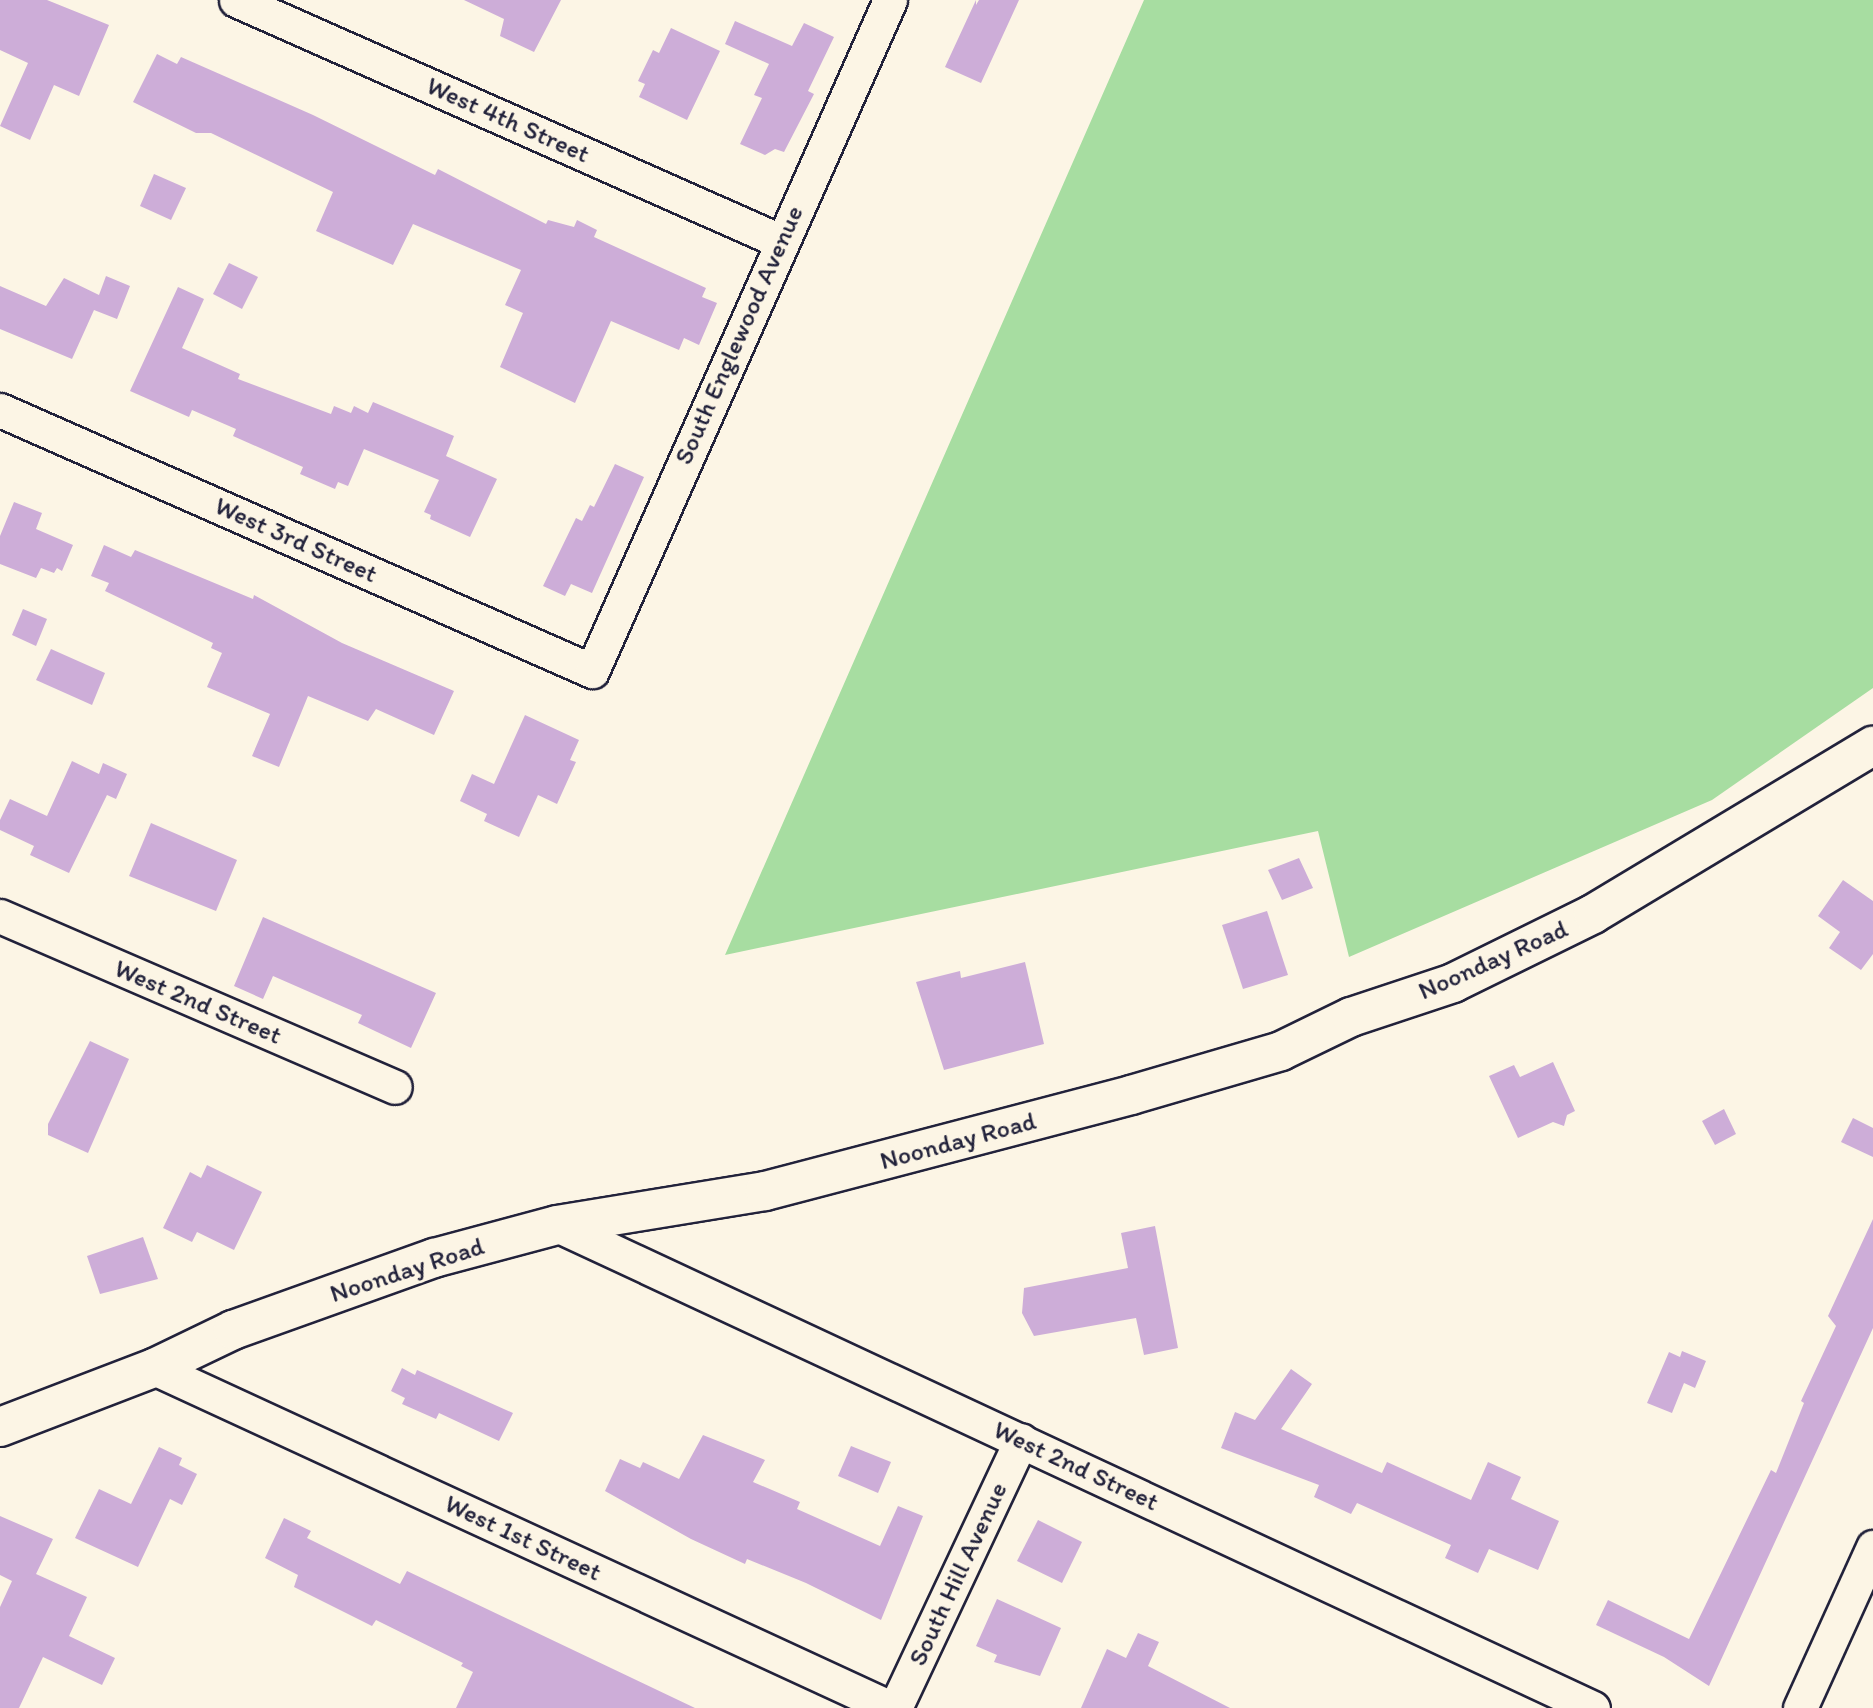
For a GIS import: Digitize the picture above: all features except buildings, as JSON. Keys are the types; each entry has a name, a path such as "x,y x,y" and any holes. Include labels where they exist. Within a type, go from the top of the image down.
{"street":[{"name":"West 4th Street","path":"236,0 780,241"},
{"name":"South Englewood Avenue","path":"592,671 780,241 890,0"},
{"name":"West 3rd Street","path":"0,410 592,671"},
{"name":"Noonday Road","path":"0,1427 154,1368 233,1330 433,1258 557,1225 765,1191 1131,1096 1281,1051 1351,1017 1453,983 1593,914 1873,746"},
{"name":"West 2nd Street","path":"0,916 395,1087"},
{"name":"West 2nd Street","path":"557,1225 1593,1708"},
{"name":"West 1st Street","path":"154,1368 893,1708"},
{"name":"South Hill Avenue","path":"893,1708 1021,1440"},
{"path":"1800,1708 1873,1547"}],"green space":[{"path":"1144,0 1873,0 1873,688 1712,800 1349,957 1318,831 725,955"}]}
